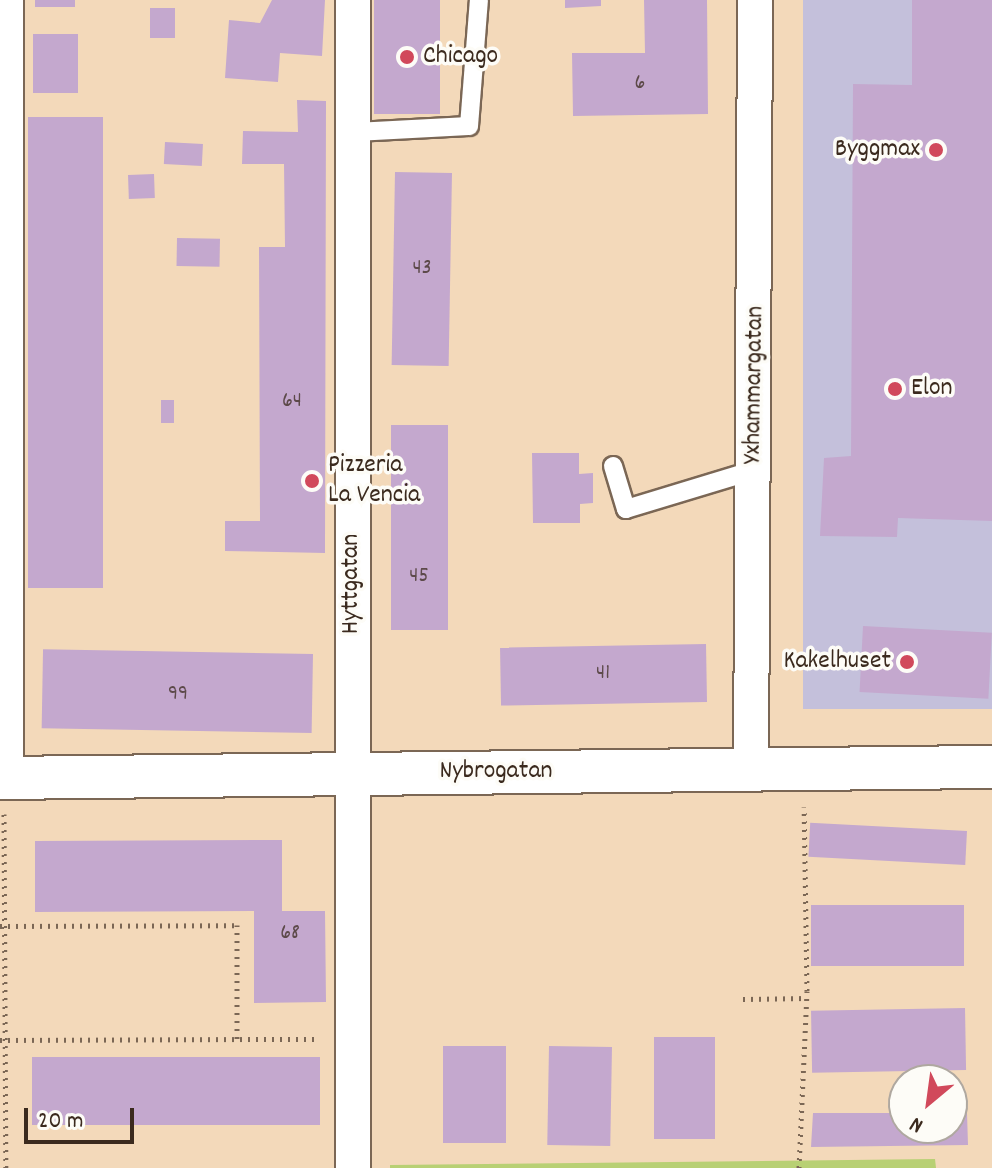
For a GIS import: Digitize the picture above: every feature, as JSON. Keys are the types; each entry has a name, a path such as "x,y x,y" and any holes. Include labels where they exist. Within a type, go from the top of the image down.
{"street":[{"path":"3,787 6,0"},
{"name":"Hyttgatan","path":"353,0 353,1168"},
{"name":"Yxhammargatan","path":"751,771 755,0"},
{"name":"Nybrogatan","path":"3,787 351,773 992,767"}],"lane":[{"path":"355,132 469,126 479,0"},
{"path":"613,466 626,509 754,470"}],"path":[{"path":"3,787 6,1168"},
{"path":"799,1168 807,998 804,798"},
{"path":"2,926 237,925 237,1039"},
{"path":"743,999 807,998"},
{"path":"3,1040 353,1039"}],"shaded area":[{"path":"803,0 992,0 992,709 803,709"}],"green space":[{"path":"935,1159 936,1168 390,1168 390,1165"}],"building":[{"path":"35,0 75,0 75,7 35,7"},
{"path":"272,0 325,0 322,56 280,53 278,82 225,78 229,20 260,23"},
{"name":"Chicago","path":"374,0 440,0 440,114 374,114"},
{"path":"565,0 601,0 601,6 565,8"},
{"path":"644,0 707,0 708,114 573,116 572,53 645,53"},
{"path":"912,0 992,0 992,521 898,518 897,537 820,536 824,458 851,456 853,84 912,85"},
{"path":"150,8 175,8 175,38 150,38"},
{"path":"33,34 78,34 78,93 33,93"},
{"path":"297,100 326,101 325,553 225,551 225,521 260,521 259,247 285,247 284,164 242,164 243,131 298,132"},
{"path":"28,117 103,117 103,588 28,588"},
{"path":"165,142 203,144 202,166 164,164"},
{"path":"395,172 452,173 449,366 392,365"},
{"path":"154,174 155,198 129,199 128,175"},
{"path":"177,238 220,239 220,267 177,266"},
{"path":"161,400 174,400 174,423 161,423"},
{"path":"391,425 448,425 448,630 391,630"},
{"path":"532,453 579,453 579,474 593,473 593,503 580,504 580,523 533,523"},
{"path":"863,626 992,633 988,699 860,692"},
{"path":"706,644 707,702 501,706 500,648"},
{"path":"43,649 313,654 312,733 42,728"},
{"path":"810,823 967,831 965,865 808,857"},
{"path":"282,840 282,911 325,911 326,1002 254,1003 254,911 35,912 35,841"},
{"path":"811,905 964,905 964,966 811,966"},
{"path":"965,1008 966,1064 888,1064 888,1071 812,1073 811,1011"},
{"path":"654,1037 715,1037 715,1139 654,1139"},
{"path":"443,1046 506,1046 506,1143 443,1143"},
{"path":"549,1046 612,1047 610,1146 547,1145"},
{"path":"32,1057 320,1057 320,1125 32,1125"},
{"path":"813,1113 888,1113 888,1144 968,1145 811,1147"}],"place":[{"name":"Chicago","path":"407,57"},
{"name":"Byggmax","path":"936,150"},
{"name":"Elon","path":"895,389"},
{"name":"Pizzeria La Vencia","path":"312,481"},
{"name":"Kakelhuset","path":"907,662"}]}
